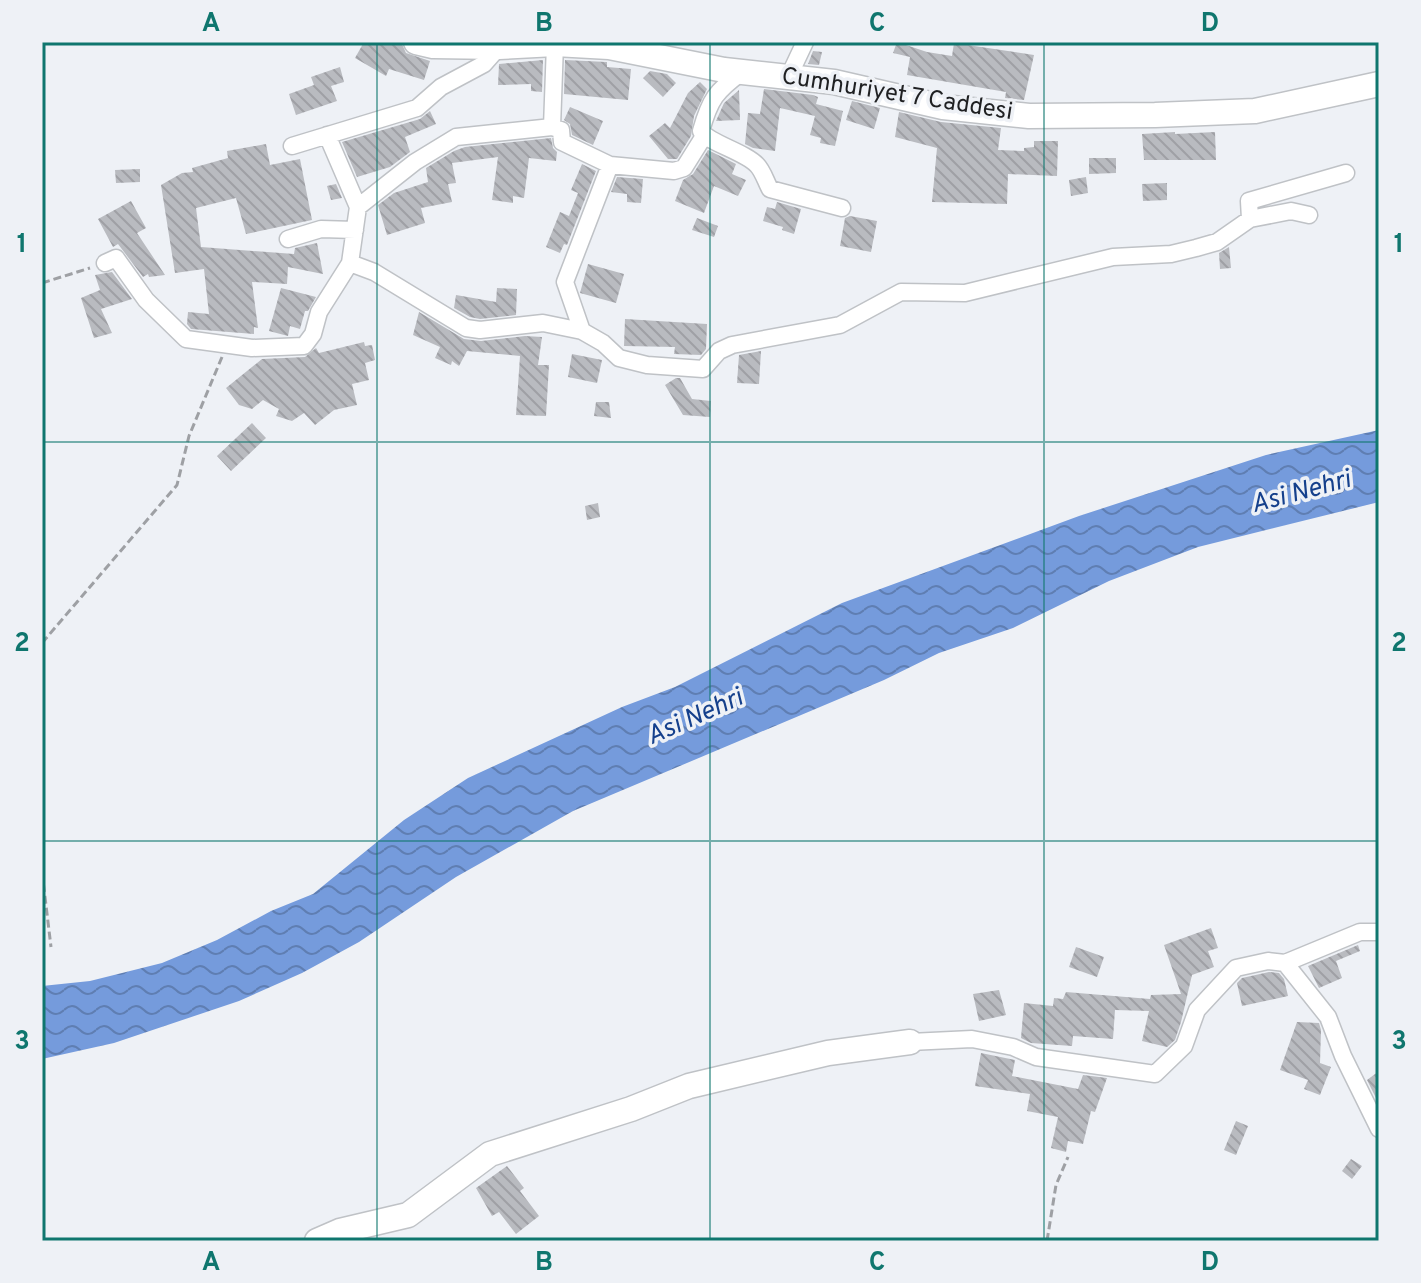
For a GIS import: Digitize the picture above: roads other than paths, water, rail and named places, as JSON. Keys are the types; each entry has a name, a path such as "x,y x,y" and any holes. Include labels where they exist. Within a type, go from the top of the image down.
{"main road":[{"name":"Cumhuriyet 7 Caddesi","path":"416,42 433,46 555,44 609,47 701,66 862,86 943,107 1029,116 1255,111 1338,90 1379,84"},
{"path":"317,1241 340,1231 408,1215 490,1154 631,1109 689,1086 828,1053 910,1042"}],"street":[{"path":"789,76 805,42"},
{"path":"552,127 555,44"},
{"path":"292,146 417,108 441,87 484,64 499,47"},
{"path":"742,72 720,88 710,100 701,131 704,136 724,144 757,166 770,189 842,208"},
{"path":"358,207 415,162 456,137 552,127 561,130 562,142 610,165 674,171 684,168 704,136"},
{"path":"105,263 116,258 146,300 186,339 265,349 304,346 313,334 319,312 350,263 358,207 327,135"},
{"path":"582,331 565,282 610,165"},
{"path":"1250,219 1249,201 1346,173"},
{"path":"350,263 374,272 466,328 480,330 543,323 582,331 603,343 619,358 647,365 703,369 719,351 732,345 840,325 901,292 965,293 1113,257 1171,254 1217,242 1250,219 1291,211 1309,215"},
{"path":"288,239 321,229 355,230"},
{"path":"910,1042 972,1039 1013,1047 1036,1057 1155,1074 1184,1046 1197,1010 1236,968 1268,961 1285,963 1360,932 1379,932"},
{"path":"1285,963 1328,1017 1343,1056 1379,1129"}],"water":[{"name":"Asi Nehri","path":"1379,430 1379,502 1198,547 1109,581 1013,628 939,653 884,680 573,811 456,877 359,942 302,973 239,1001 114,1043 42,1059 42,986 90,981 162,963 313,894 404,820 468,778 622,707 675,687 842,603 1079,516 1266,455"}]}
